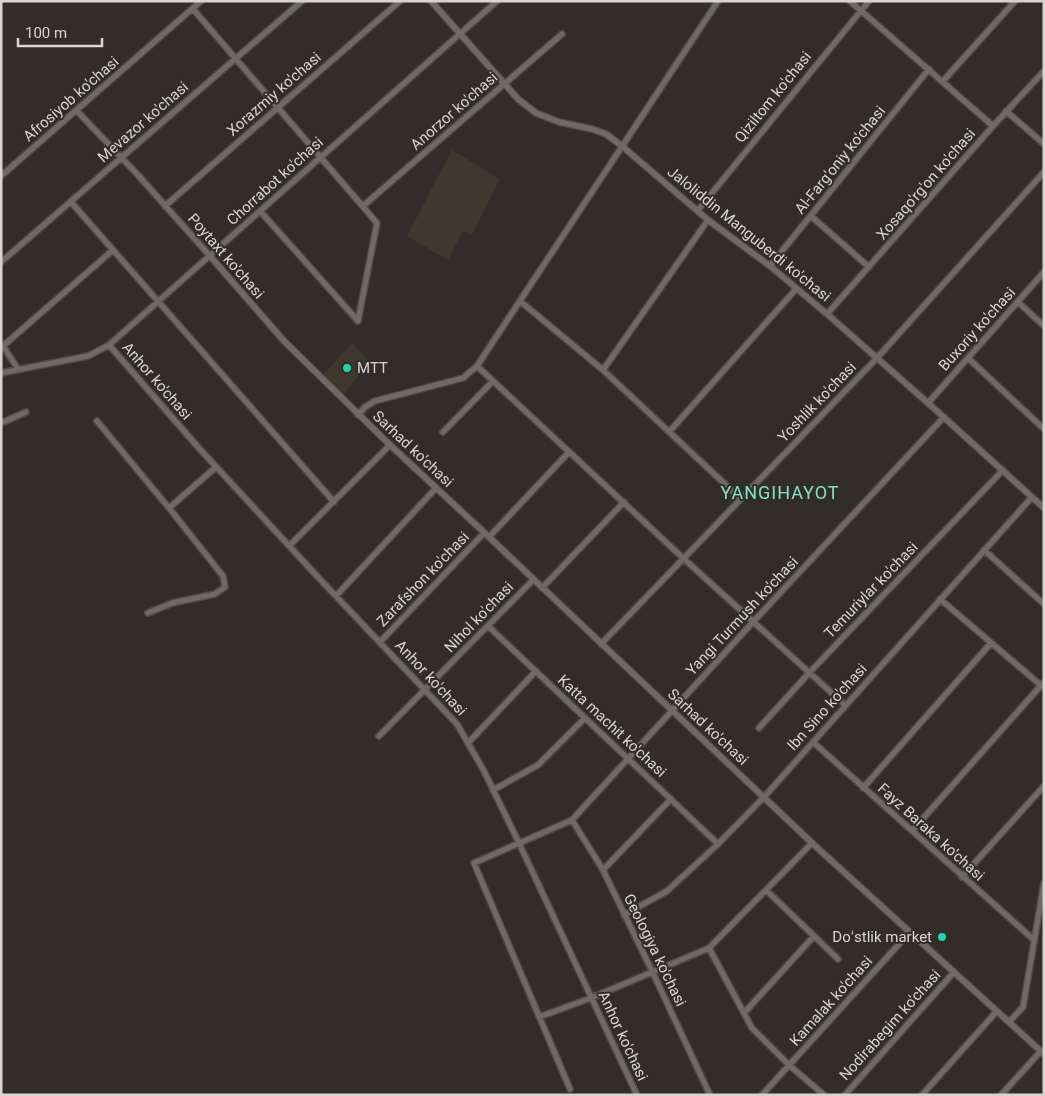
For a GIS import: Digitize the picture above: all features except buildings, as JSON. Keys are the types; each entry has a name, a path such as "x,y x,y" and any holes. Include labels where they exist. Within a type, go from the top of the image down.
{"street":[{"name":"Afrosiyob ko'chasi","path":"1,176 201,1"},
{"name":"Mevazor ko'chasi","path":"1,262 302,1"},
{"name":"Xorazmiy ko'chasi","path":"165,206 400,1"},
{"name":"Jaloliddin Manguberdi ko'chasi","path":"431,1 518,99 536,113 559,122 606,134 622,146 708,220 770,266 827,314 1044,508"},
{"name":"Chorrabot ko'chasi","path":"1,373 88,356 109,345 497,1"},
{"path":"358,415 375,401 463,378 477,366 718,1"},
{"path":"850,1 993,126"},
{"name":"Qiziltom ko'chasi","path":"698,210 868,1"},
{"path":"943,81 1015,1"},
{"path":"193,8 377,223 358,321 260,212"},
{"name":"Anorzor ko'chasi","path":"363,206 562,34"},
{"name":"Al-Farg'oniy ko'chasi","path":"770,266 929,69"},
{"name":"Xosaqo'rg'on ko'chasi","path":"827,314 1006,111 1044,71"},
{"name":"Poytaxt ko'chasi","path":"77,111 121,157 284,341 358,415"},
{"path":"1006,111 1044,144"},
{"name":"Yoshlik ko'chasi","path":"601,644 877,358 1044,172"},
{"path":"71,202 334,502"},
{"path":"811,216 869,267"},
{"path":"603,370 708,220"},
{"path":"18,369 2,346 113,250"},
{"name":"Buxoriy ko'chasi","path":"928,403 1044,272"},
{"path":"669,432 796,289"},
{"path":"520,301 603,370 741,500"},
{"path":"1018,302 1044,326"},
{"name":"Anhor ko'chasi","path":"109,345 216,467 458,724 519,843 636,1095"},
{"path":"968,358 1044,429"},
{"path":"477,366 683,558 845,705"},
{"path":"443,432 493,381"},
{"path":"1,423 26,412"},
{"name":"Sarhad ko'chasi","path":"358,415 812,843 1042,1053"},
{"name":"Yangi Turmush ko'chasi","path":"539,1017 474,863 572,820 944,417"},
{"path":"97,421 223,576 224,587 216,594 172,602 148,613"},
{"path":"290,546 390,445"},
{"name":"Zarafshon ko'chasi","path":"380,642 569,452"},
{"path":"169,508 216,467"},
{"name":"Temuriylar ko'chasi","path":"759,728 1003,470"},
{"path":"336,596 436,488"},
{"name":"Ibn Sino ko'chasi","path":"624,915 667,891 718,844 764,797 1032,497"},
{"path":"542,588 624,502"},
{"path":"984,550 1044,604"},
{"name":"Nihol ko'chasi","path":"379,736 533,580"},
{"path":"912,831 1043,685 940,599"},
{"name":"Katta machit ko'chasi","path":"488,626 718,844"},
{"path":"863,788 991,643"},
{"path":"468,743 536,671"},
{"path":"492,790 538,765 585,718"},
{"name":"Fayz Baraka ko'chasi","path":"813,742 1033,939"},
{"path":"962,877 1044,786"},
{"path":"602,870 671,799"},
{"name":"Geologiya ko'chasi","path":"572,820 602,870 653,972 710,1095"},
{"path":"570,1089 539,1017 591,998 709,948 812,843"},
{"path":"1009,1022 1023,1007 1044,883"},
{"name":"Kamalak ko'chasi","path":"766,890 838,959"},
{"name":"Kamalak ko'chasi","path":"762,1095 910,932"},
{"path":"744,1014 814,936"},
{"name":"Kamalak ko'chasi","path":"709,948 752,1028 789,1065 824,1095"},
{"name":"Nodirabegim ko'chasi","path":"845,1095 954,972"},
{"path":"922,1095 997,1011"},
{"path":"1001,1095 1042,1053"}],"shaded area":[{"path":"452,150 500,179 472,235 463,231 448,260 407,236"},
{"name":"MTT","path":"352,343 370,362 343,395 323,375"}],"place":[{"name":"MTT","path":"347,368"},
{"name":"Doʻstlik market","path":"942,937"}],"district":[{"name":"YANGIHAYOT","path":"780,492"}]}
